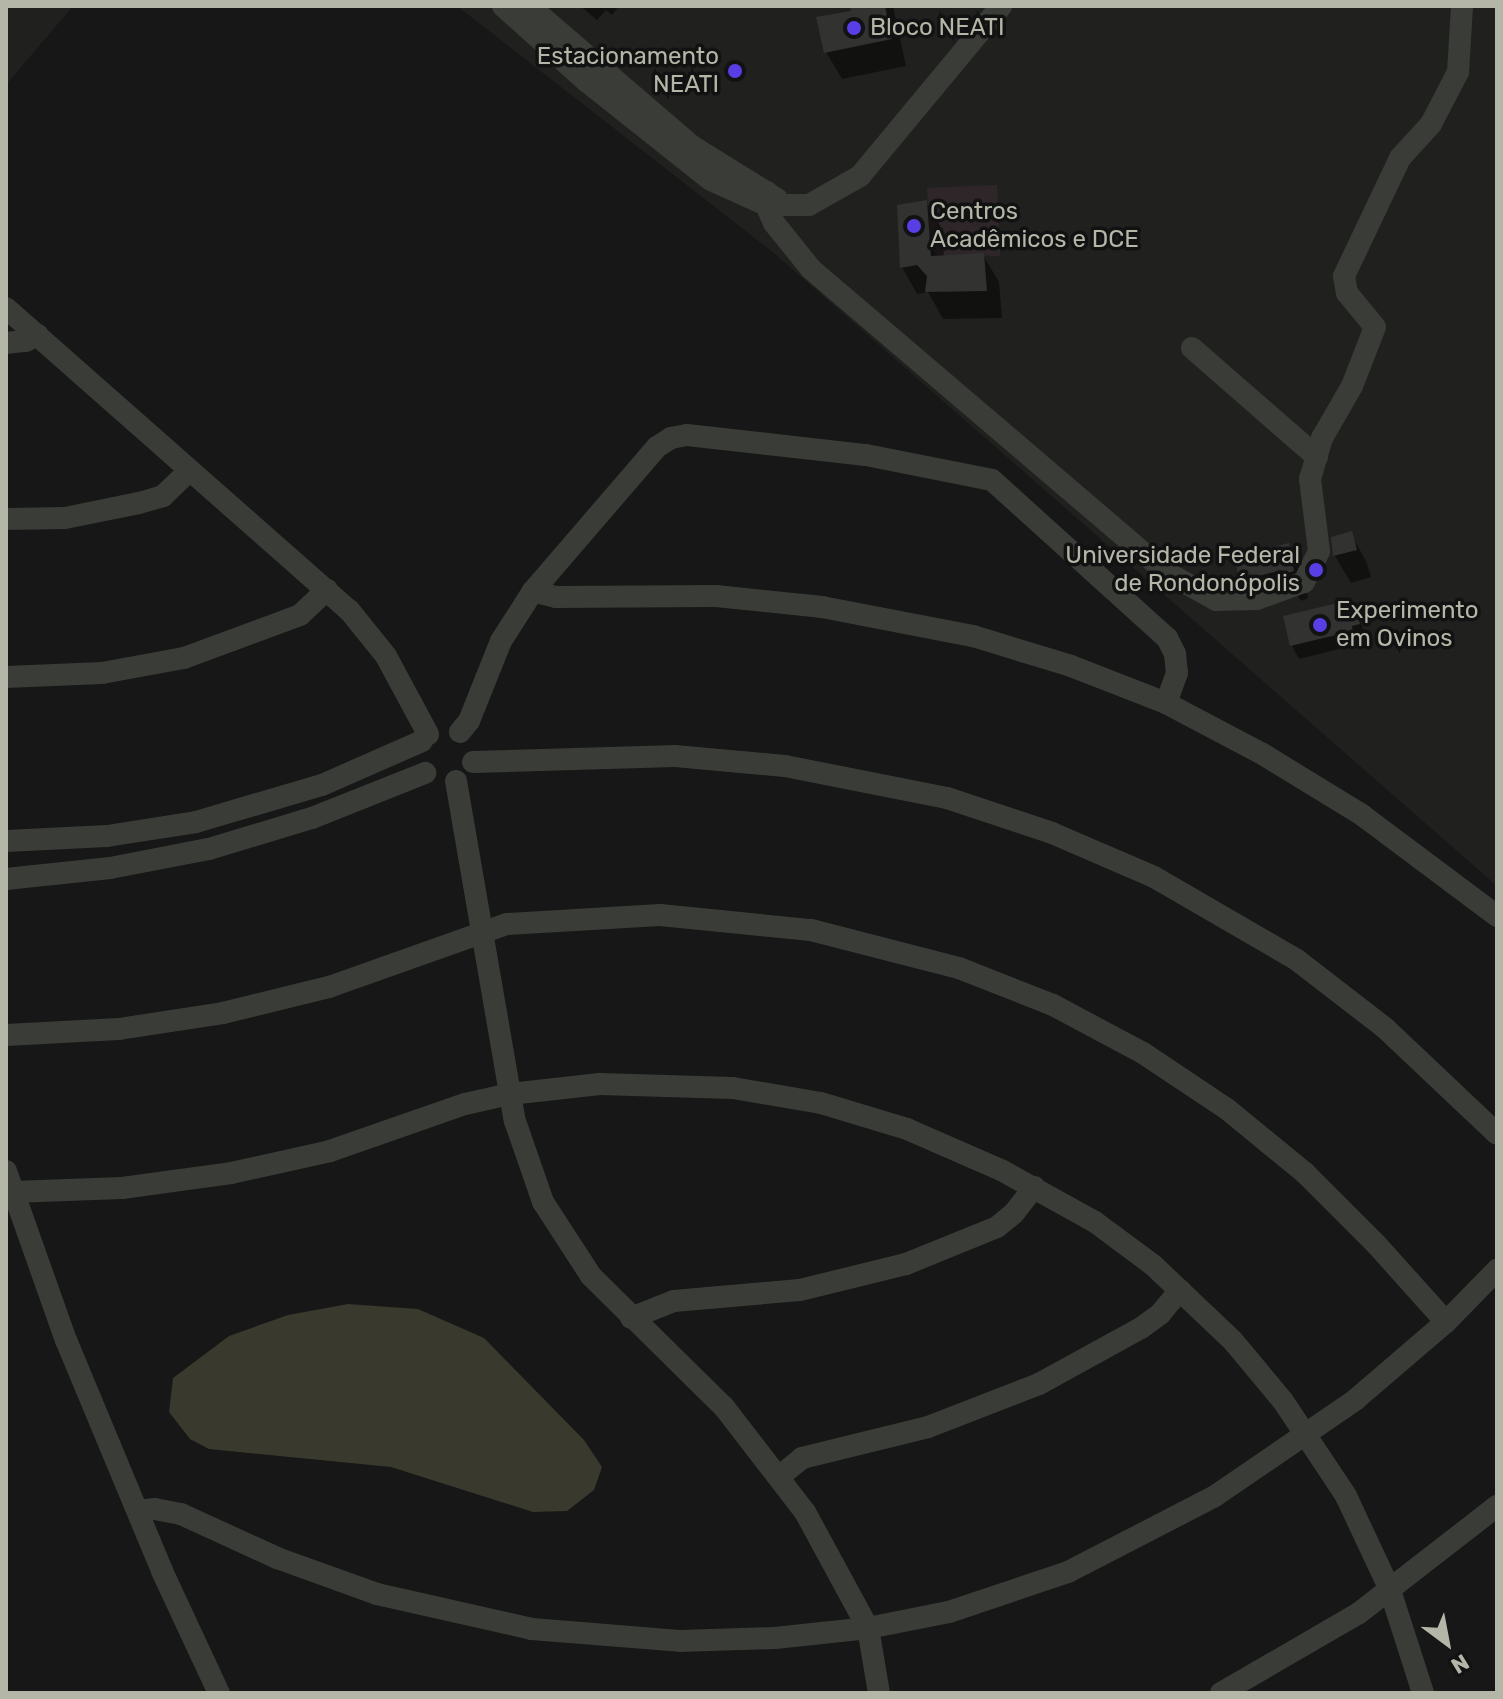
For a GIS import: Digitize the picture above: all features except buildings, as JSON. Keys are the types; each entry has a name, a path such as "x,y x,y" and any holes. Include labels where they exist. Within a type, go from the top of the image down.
{"street":[{"path":"503,6 586,81 715,173 772,200 809,205 860,176 1001,6"},
{"path":"529,6 715,173"},
{"path":"772,200 774,223 811,269 1164,571 1216,600 1257,599 1304,582 1319,551 1310,479 1322,438 1352,386 1375,327 1347,293 1344,276 1400,158 1431,124 1458,72 1462,6"},
{"path":"6,308 327,590 386,656 425,738 418,758 425,773 439,782 456,781 473,762 472,745 460,732 444,728 425,738 322,785 211,819 107,836 6,841"},
{"path":"6,343 26,341 37,335"},
{"path":"1192,348 1317,457"},
{"path":"460,732 469,721 501,641 533,591 657,447 671,438 687,435 745,439 866,455 992,480 1167,638 1175,654 1177,673 1166,703"},
{"path":"6,519 65,518 139,503 163,496 190,470"},
{"path":"6,677 102,673 184,658 300,615 327,590"},
{"path":"533,591 556,597 716,596 873,614 1022,650 1166,703 1261,753 1362,815 1497,916"},
{"path":"473,762 647,756 785,766 907,788 1039,828 1154,877 1297,960 1396,1037 1497,1134"},
{"path":"6,879 110,868 209,849 312,818 425,773"},
{"path":"456,781 510,1094 532,1176 557,1228 591,1276 631,1318 705,1386 780,1476 828,1550 868,1628 879,1693"},
{"path":"6,1035 119,1029 223,1013 342,983 482,930 507,924 609,915 761,922 910,953 1006,985 1132,1047 1227,1109 1341,1208 1446,1322"},
{"path":"219,1693 66,1340 9,1182 122,1188 231,1173 330,1151 465,1104 510,1094 644,1083 688,1084 777,1095 907,1129 972,1155 1034,1187 1104,1229 1180,1290 1249,1359 1308,1436 1357,1517 1390,1590 1423,1693"},
{"path":"631,1318 674,1301 800,1290 906,1264 997,1227 1014,1213 1034,1187"},
{"path":"138,1511 155,1509 181,1514 277,1558 377,1594 532,1629 680,1641 775,1638 868,1628 949,1612 1068,1572 1168,1524 1308,1436 1446,1322 1497,1270"},
{"path":"780,1476 802,1458 928,1427 1039,1384 1141,1328 1160,1314 1180,1290"},
{"path":"1221,1693 1317,1640 1390,1590 1497,1506"}],"shaded area":[{"path":"6,6 73,6 6,85"},
{"name":"Universidade Federal de Rondonópolis","path":"457,6 1497,6 1497,886 774,253"},
{"path":"997,185 1000,256 937,255 931,248 927,188"},
{"path":"348,1304 418,1309 484,1338 584,1440 602,1467 594,1490 567,1511 533,1512 391,1467 209,1449 190,1439 169,1412 173,1378 229,1336 288,1315"}],"place":[{"name":"Bloco NEATI","path":"854,28"},
{"name":"Estacionamento NEATI","path":"735,71"},
{"name":"Centros Acadêmicos e DCE","path":"914,226"},
{"name":"Universidade Federal de Rondonópolis","path":"1316,570"},
{"name":"Experimento em Ovinos","path":"1320,625"}]}
